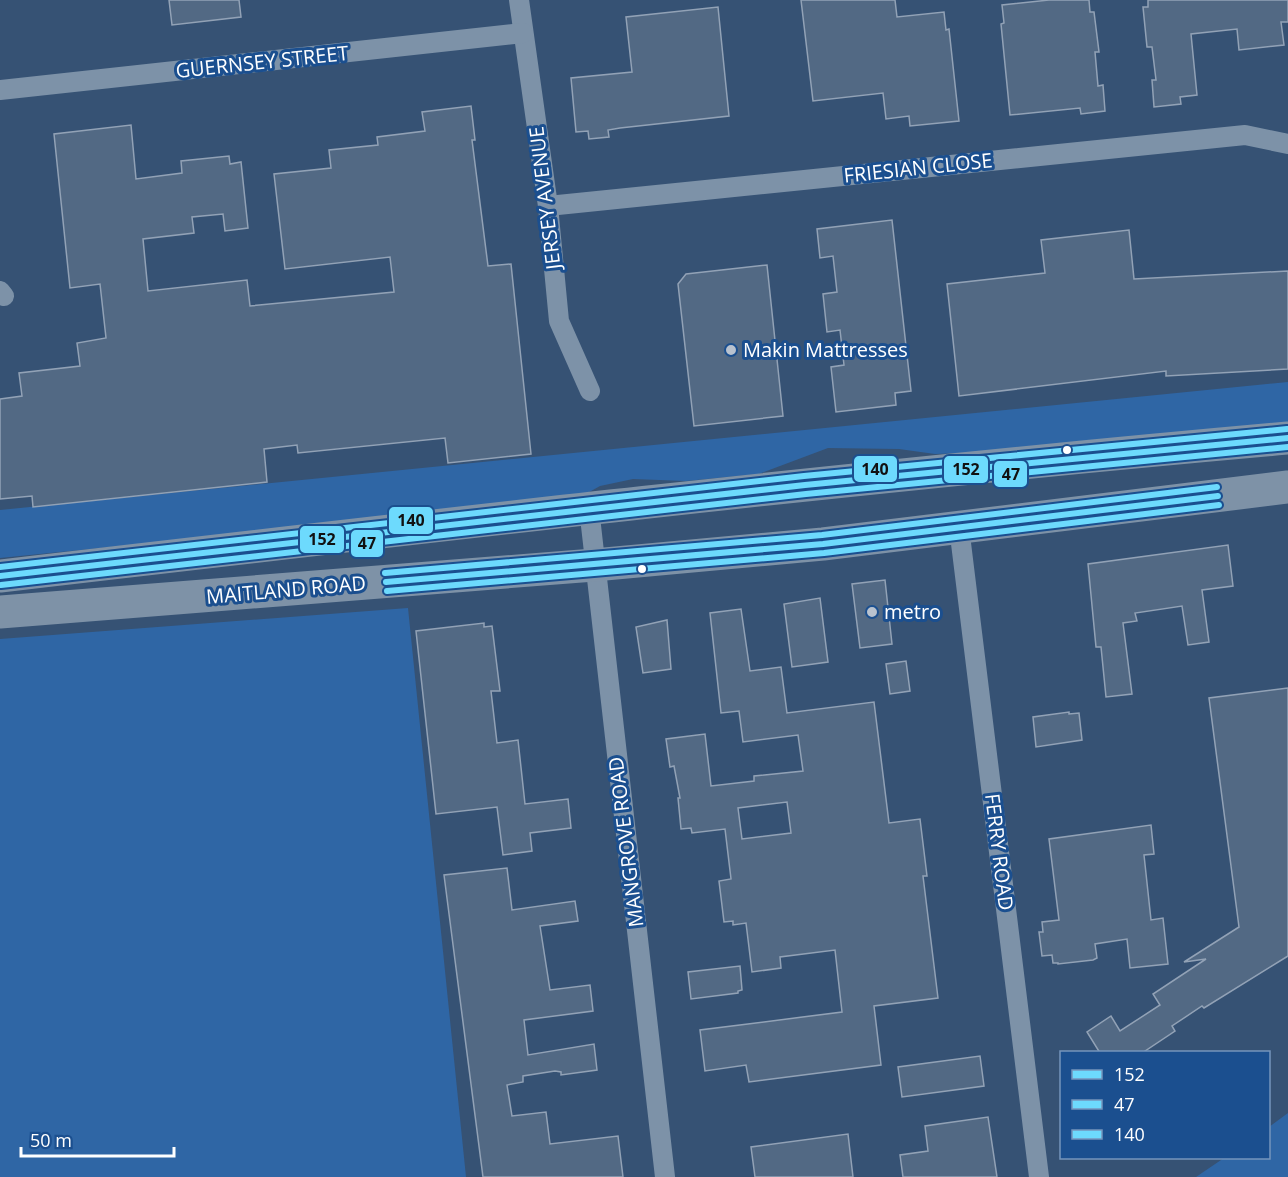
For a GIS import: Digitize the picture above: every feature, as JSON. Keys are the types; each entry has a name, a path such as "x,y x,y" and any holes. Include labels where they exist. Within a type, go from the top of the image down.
{"highway":[{"path":"0,576 589,508 1288,438"},
{"name":"MAITLAND ROAD","path":"0,612 594,565 823,544 1288,487"}],"street":[{"name":"JERSEY AVENUE","path":"519,0 548,206 559,321 590,391"},
{"name":"GUERNSEY STREET","path":"0,90 523,33"},
{"name":"FRIESIAN CLOSE","path":"548,206 1245,135 1288,144"},
{"name":"MANGROVE ROAD","path":"589,508 665,1177"},
{"name":"FERRY ROAD","path":"959,527 1039,1177"}],"shaded area":[{"path":"1288,382 1288,425 1055,450 935,454 899,449 828,448 759,474 686,481 633,479 600,486 573,501 0,558 0,510"},
{"path":"408,608 466,1177 0,1177 0,639"},
{"path":"1288,1113 1288,1177 1196,1177 1223,1159 1270,1159 1270,1126"}],"building":[{"path":"169,0 239,0 241,17 172,25"},
{"path":"801,0 895,0 897,17 944,12 946,30 949,29 959,121 910,126 909,116 886,119 883,93 813,101"},
{"path":"1049,0 1089,0 1090,12 1094,12 1099,52 1095,52 1098,86 1103,85 1105,111 1081,114 1080,108 1010,115 1001,24 1004,23 1002,5"},
{"path":"1148,0 1288,0 1288,22 1281,22 1284,45 1239,50 1237,29 1191,34 1197,95 1180,97 1181,104 1154,107 1152,80 1156,80 1152,47 1147,47 1143,7 1148,7"},
{"path":"718,7 729,116 608,130 609,137 589,139 588,131 576,132 571,78 632,72 626,17"},
{"path":"471,106 475,140 472,140 488,266 511,264 531,454 448,463 445,438 298,453 297,445 264,449 267,482 33,507 32,496 0,499 0,399 22,396 19,373 80,366 77,343 106,338 100,284 70,288 54,134 131,125 136,179 182,173 181,161 229,156 230,164 241,162 248,228 225,231 223,214 192,217 194,233 143,239 148,291 247,280 250,306 394,292 390,257 285,269 274,174 331,168 329,150 378,145 377,137 425,131 422,112"},
{"path":"892,220 911,391 895,393 896,405 836,412 831,367 844,365 840,330 827,332 823,294 837,292 833,256 820,258 817,229"},
{"path":"1129,230 1134,279 1288,271 1288,369 1166,376 1166,371 959,396 947,284 1045,273 1041,240"},
{"name":"Makin Mattresses","path":"767,265 783,416 694,426 678,284 686,274"},
{"path":"1228,545 1233,586 1202,590 1209,642 1188,645 1182,606 1135,613 1137,621 1123,623 1132,694 1106,697 1101,647 1096,647 1088,564"},
{"name":"metro","path":"885,580 892,644 860,648 852,584"},
{"path":"820,598 828,662 792,667 784,604"},
{"path":"741,609 750,671 781,667 787,713 874,702 889,823 920,819 927,876 923,876 938,998 874,1006 881,1065 749,1082 746,1065 705,1071 700,1030 842,1012 835,950 780,957 781,968 752,972 746,923 733,925 733,921 724,922 719,881 731,879 725,829 692,833 691,828 681,829 678,798 680,798 674,766 670,767 666,739 705,734 711,786 754,781 754,776 803,771 798,735 743,742 739,711 721,713 710,613","holes":["787,802 791,833 742,839 738,808"]},
{"path":"667,620 671,669 643,673 636,627"},
{"path":"484,623 484,627 492,626 500,691 491,691 497,743 518,740 525,804 568,799 571,828 530,833 532,851 503,855 497,807 436,814 416,631"},
{"path":"906,661 910,691 890,694 886,664"},
{"path":"1288,688 1288,956 1204,1008 1202,1006 1172,1026 1175,1031 1145,1051 1099,1051 1087,1032 1111,1016 1120,1031 1160,1005 1153,994 1206,959 1184,962 1239,927 1209,698"},
{"path":"1069,712 1069,714 1079,713 1082,740 1036,747 1033,717"},
{"path":"1151,825 1154,854 1144,855 1151,920 1163,918 1168,964 1130,968 1127,939 1095,944 1097,958 1093,960 1058,964 1053,963 1052,955 1042,956 1039,932 1043,932 1042,922 1059,920 1049,839"},
{"path":"507,868 512,910 575,901 578,921 540,926 550,990 590,985 593,1011 524,1020 528,1055 594,1044 597,1070 561,1075 561,1072 555,1071 523,1076 523,1082 507,1085 512,1116 546,1112 550,1144 618,1136 623,1177 483,1177 444,875"},
{"path":"740,966 742,990 738,993 691,999 688,972"},
{"path":"980,1056 984,1086 902,1097 898,1067"},
{"path":"988,1117 997,1177 903,1177 900,1155 928,1151 925,1126"},
{"path":"848,1134 853,1177 755,1177 751,1147"}],"transit line":[{"name":"140","path":"0,567 804,476 1287,429"},
{"name":"152","path":"0,576 805,485 1288,438"},
{"name":"47","path":"1,585 806,494 1288,447"},
{"name":"140","path":"385,573 822,535 1217,487"},
{"name":"152","path":"386,582 823,544 1218,496"},
{"name":"47","path":"387,591 824,553 1219,505"}],"place":[{"name":"Makin Mattresses","path":"731,350"},
{"name":"metro","path":"872,612"}]}
